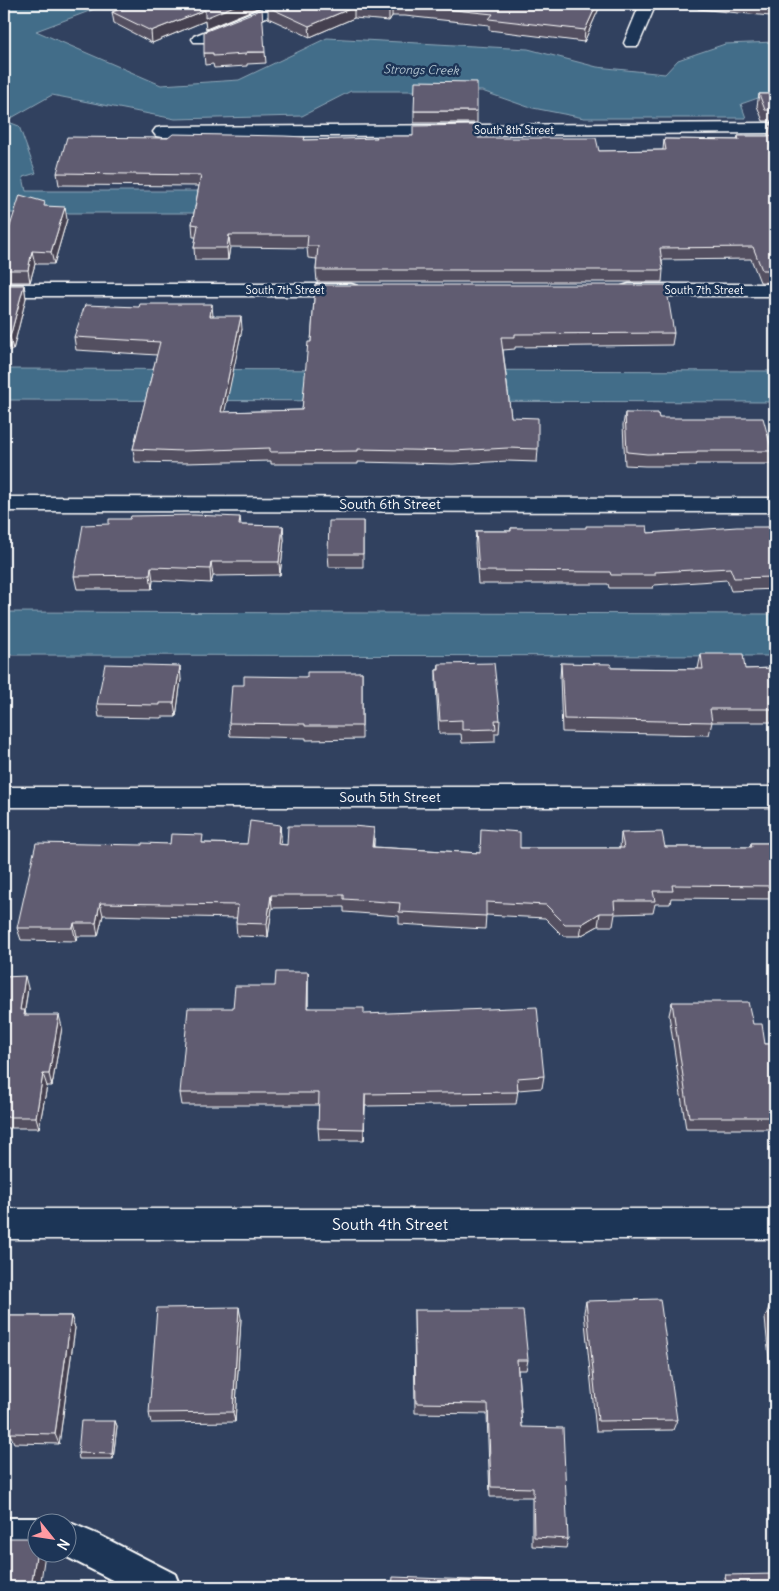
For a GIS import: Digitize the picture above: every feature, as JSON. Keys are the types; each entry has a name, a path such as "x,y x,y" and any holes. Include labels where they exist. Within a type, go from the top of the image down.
{"street":[{"path":"200,39 284,4"},
{"path":"628,4 648,5 632,42"},
{"name":"South 8th Street","path":"162,132 775,128"},
{"name":"South 7th Street","path":"4,290 370,290"},
{"name":"South 7th Street","path":"607,290 775,290"},
{"name":"South 6th Street","path":"4,504 775,504"},
{"name":"South 5th Street","path":"4,798 775,797"},
{"name":"South 4th Street","path":"4,1224 775,1224"}],"lane":[{"path":"4,1535 28,1535"},
{"path":"78,1543 162,1587"}],"water":[{"name":"Strongs Creek","path":"13,4 108,4 36,31 161,85 239,80 327,38 528,49 597,67 665,74 678,60 725,44 775,42 775,92 741,104 746,118 584,118 528,107 482,91 351,91 302,116 175,119 52,95 6,121 19,126 36,173 23,177 26,191 775,191 775,213 4,213 4,8"},
{"path":"4,369 775,371 775,402 4,400"},
{"path":"4,612 775,614 775,656 4,655"}],"building":[{"path":"135,4 239,4 205,18 205,10 151,31 112,12"},
{"path":"276,4 597,4 585,30 489,19 493,14 405,5 392,5 389,10 354,7 309,26 268,7"},
{"path":"732,4 772,4 772,7"},
{"path":"262,9 265,52 213,56 213,53 204,53 204,32"},
{"path":"415,81 477,82 477,111 414,111"},
{"path":"759,94 775,94 775,110 765,110"},
{"path":"770,123 775,123 775,136"},
{"path":"478,125 478,138 596,138 599,151 666,150 664,139 739,140 738,136 775,136 775,270 762,270 753,247 660,248 663,270 316,270 318,246 307,246 308,235 229,235 227,248 194,248 198,225 192,224 201,175 57,173 67,137 168,138 173,134 305,137 304,140 377,138 376,136 413,136 413,126"},
{"path":"20,195 45,202 44,206 65,207 51,252 32,251 28,270 4,270 4,245"},
{"path":"4,285 24,285 10,337 4,337"},
{"path":"315,285 666,285 674,333 515,334 515,337 501,337 511,417 538,418 538,449 508,448 454,451 358,449 358,451 270,452 270,448 182,451 133,449 160,342 74,337 85,305 139,307 140,304 212,304 210,316 241,316 221,412 302,410 308,342 311,342"},
{"path":"625,413 658,413 659,418 763,418 772,451 697,451 697,453 647,454 627,452"},
{"path":"194,515 240,517 239,525 283,526 279,562 211,562 210,569 151,567 150,575 74,576 83,525 109,524 109,519 130,519 131,516"},
{"path":"329,521 363,521 363,554 328,554"},
{"path":"586,526 647,526 648,533 737,527 775,527 775,577 734,578 730,568 655,572 655,575 611,575 610,572 479,571 476,531 511,531 511,528 586,528"},
{"path":"701,654 743,654 745,669 775,668 775,709 710,709 712,722 564,719 561,663 611,664 611,668 703,669"},
{"path":"494,663 500,720 495,720 496,729 462,730 462,720 440,721 436,670 439,670 439,664"},
{"path":"105,664 180,666 174,703 160,703 160,705 97,704"},
{"path":"307,672 362,672 362,726 229,723 232,685 244,685 244,676 307,677"},
{"path":"250,821 280,825 278,844 287,845 288,826 353,826 374,828 372,847 480,853 481,829 520,832 520,848 624,848 621,833 662,832 665,847 752,847 751,843 775,843 775,886 672,885 673,891 653,891 655,901 614,901 615,913 600,913 582,924 565,924 546,905 486,902 486,916 399,912 400,903 344,899 344,895 271,895 267,924 236,923 238,905 100,903 96,923 74,923 73,928 17,928 36,843 170,844 171,834 203,835 202,843 247,844"},
{"path":"276,972 308,972 307,1008 364,1008 364,1014 537,1007 544,1076 517,1078 518,1092 365,1094 364,1129 318,1128 319,1093 180,1093 188,1008 233,1008 235,986 275,986"},
{"path":"25,976 20,1010 25,1010 24,1015 59,1015 49,1074 43,1074 36,1117 4,1117 4,977"},
{"path":"672,1002 748,1002 753,1024 762,1024 765,1044 775,1044 775,1117 689,1117"},
{"path":"660,1299 677,1420 598,1421 586,1301"},
{"path":"239,1307 233,1412 149,1413 157,1308"},
{"path":"769,1307 775,1307 775,1358"},
{"path":"414,1310 523,1310 528,1360 517,1360 522,1427 563,1428 568,1539 534,1537 533,1488 491,1487 488,1404 416,1403"},
{"path":"4,1316 71,1316 55,1434 10,1433 11,1426 4,1426"},
{"path":"81,1421 115,1421 112,1454 78,1453"},
{"path":"4,1538 28,1538 28,1564 35,1564 31,1587 4,1587"},
{"path":"775,1574 775,1587 727,1587 725,1575"},
{"path":"393,1577 498,1581 498,1587 316,1587 392,1586"}]}
